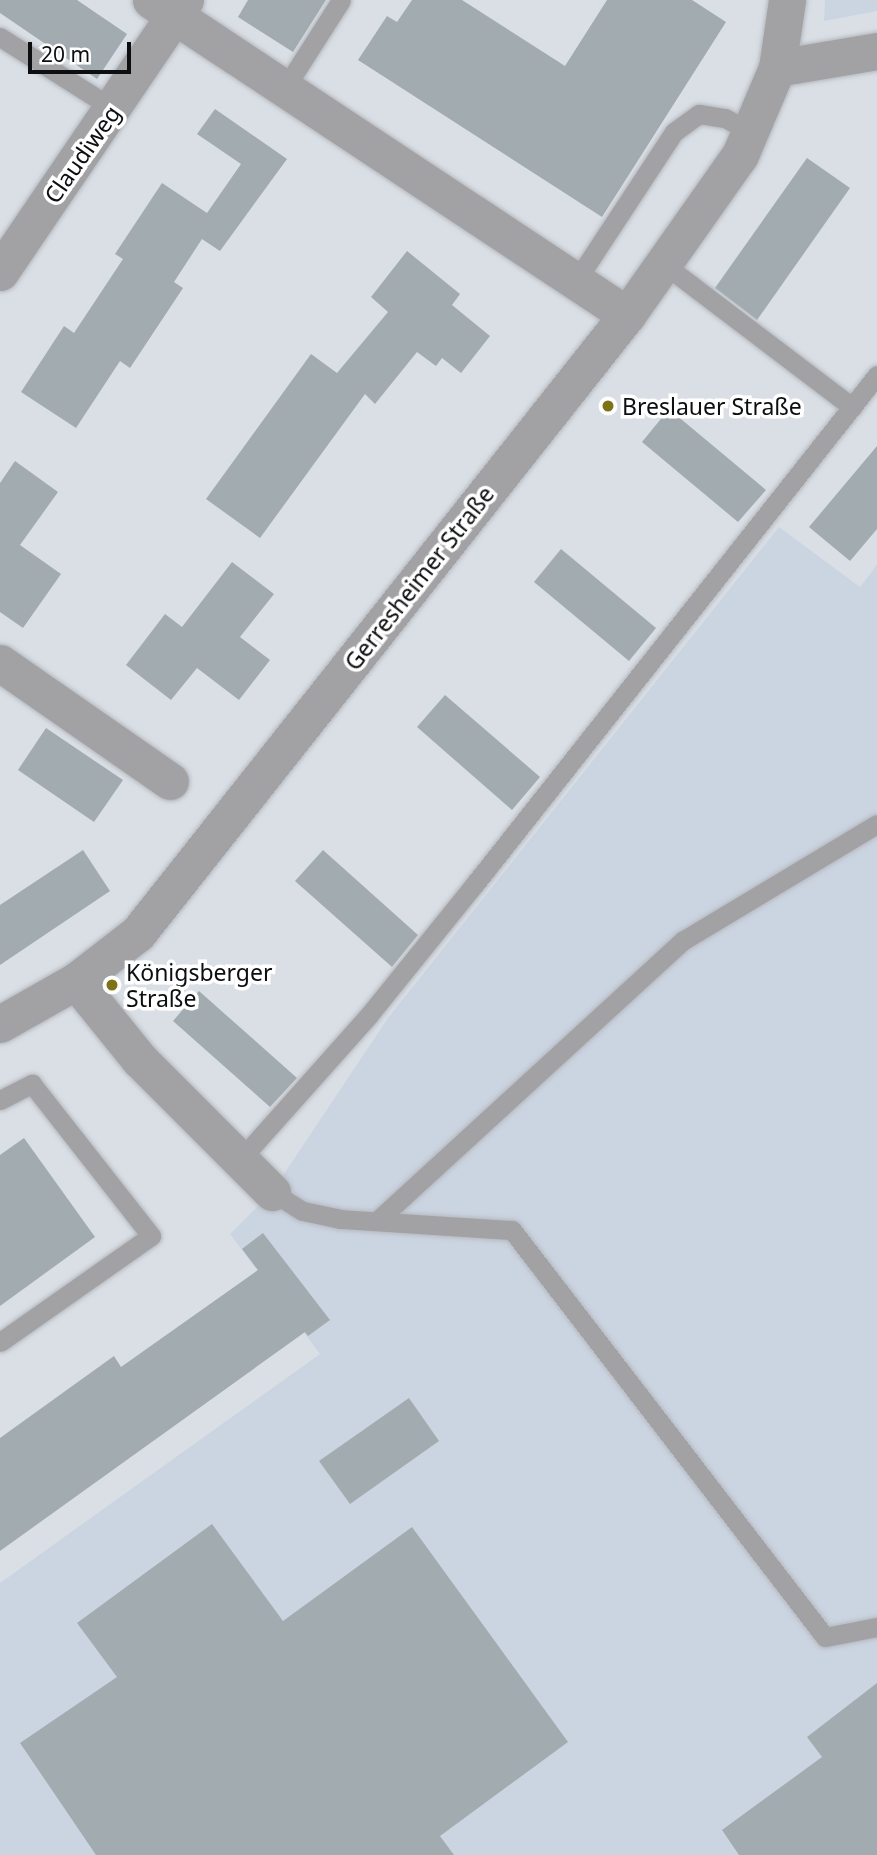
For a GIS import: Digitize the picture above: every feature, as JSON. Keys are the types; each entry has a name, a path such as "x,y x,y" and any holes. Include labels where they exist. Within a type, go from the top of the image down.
{"street":[{"name":"Gerresheimer Straße","path":"0,1024 76,981 138,933 627,315 665,265 745,143 777,68 787,0"},
{"path":"170,5 285,88 627,315"},
{"name":"Claudiweg","path":"0,272 114,108 170,5"},
{"path":"777,68 877,51"},
{"path":"0,663 170,781"},
{"path":"76,981 141,1060 272,1192"}],"lane":[{"path":"285,88 341,0"},
{"path":"0,37 114,108"},
{"path":"576,281 674,132 698,114 725,118 745,143"},
{"path":"665,265 852,407"},
{"path":"239,1161 386,993 877,375"},
{"path":"379,1219 684,940 877,824"},
{"path":"0,1100 32,1084 151,1236 0,1342"},
{"path":"272,1192 303,1211 340,1219 379,1219 512,1230 825,1637 877,1627"}],"shaded area":[{"path":"825,0 877,0 877,11 824,21"},
{"path":"779,527 860,587 877,565 877,1855 0,1855 0,1583 320,1354 230,1234 272,1192 388,1018"}],"building":[{"path":"0,0 77,0 127,34 97,79 0,13"},
{"path":"248,0 326,0 293,52 238,17"},
{"path":"412,0 462,0 565,66 607,0 692,0 726,22 602,217 358,60 387,16 397,22"},
{"path":"215,109 287,159 220,251 202,239 174,282 183,288 130,368 120,361 76,428 21,392 64,326 74,333 123,259 115,254 162,183 207,213 241,164 197,134"},
{"path":"807,158 850,188 757,320 715,288"},
{"path":"407,251 460,294 452,305 490,336 461,373 442,358 436,366 417,352 375,404 365,394 260,538 206,499 311,354 337,373 388,312 371,297"},
{"path":"669,409 766,490 738,522 642,442"},
{"path":"877,446 877,529 850,561 809,527"},
{"path":"15,461 58,492 20,545 61,574 23,628 0,612 0,483"},
{"path":"561,549 656,628 629,661 534,582"},
{"path":"232,562 274,594 240,637 270,660 239,700 197,668 171,700 126,665 165,614 182,627"},
{"path":"445,695 540,777 512,810 417,727"},
{"path":"46,728 123,780 94,822 18,770"},
{"path":"83,850 110,891 0,965 0,905"},
{"path":"323,850 418,935 392,967 295,881"},
{"path":"199,991 297,1078 270,1107 173,1021"},
{"path":"24,1138 95,1237 0,1306 0,1155"},
{"path":"263,1233 330,1320 308,1336 305,1332 0,1551 0,1438 114,1356 121,1367 258,1270 242,1249"},
{"path":"409,1398 439,1441 350,1504 319,1461"},
{"path":"212,1524 283,1621 412,1527 568,1742 440,1836 454,1855 96,1855 20,1743 117,1677 77,1623"},
{"path":"877,1683 877,1855 739,1855 722,1830 822,1757 807,1737"}],"place":[{"name":"Breslauer Straße","path":"608,406"},
{"name":"Königsberger Straße","path":"112,985"}]}
